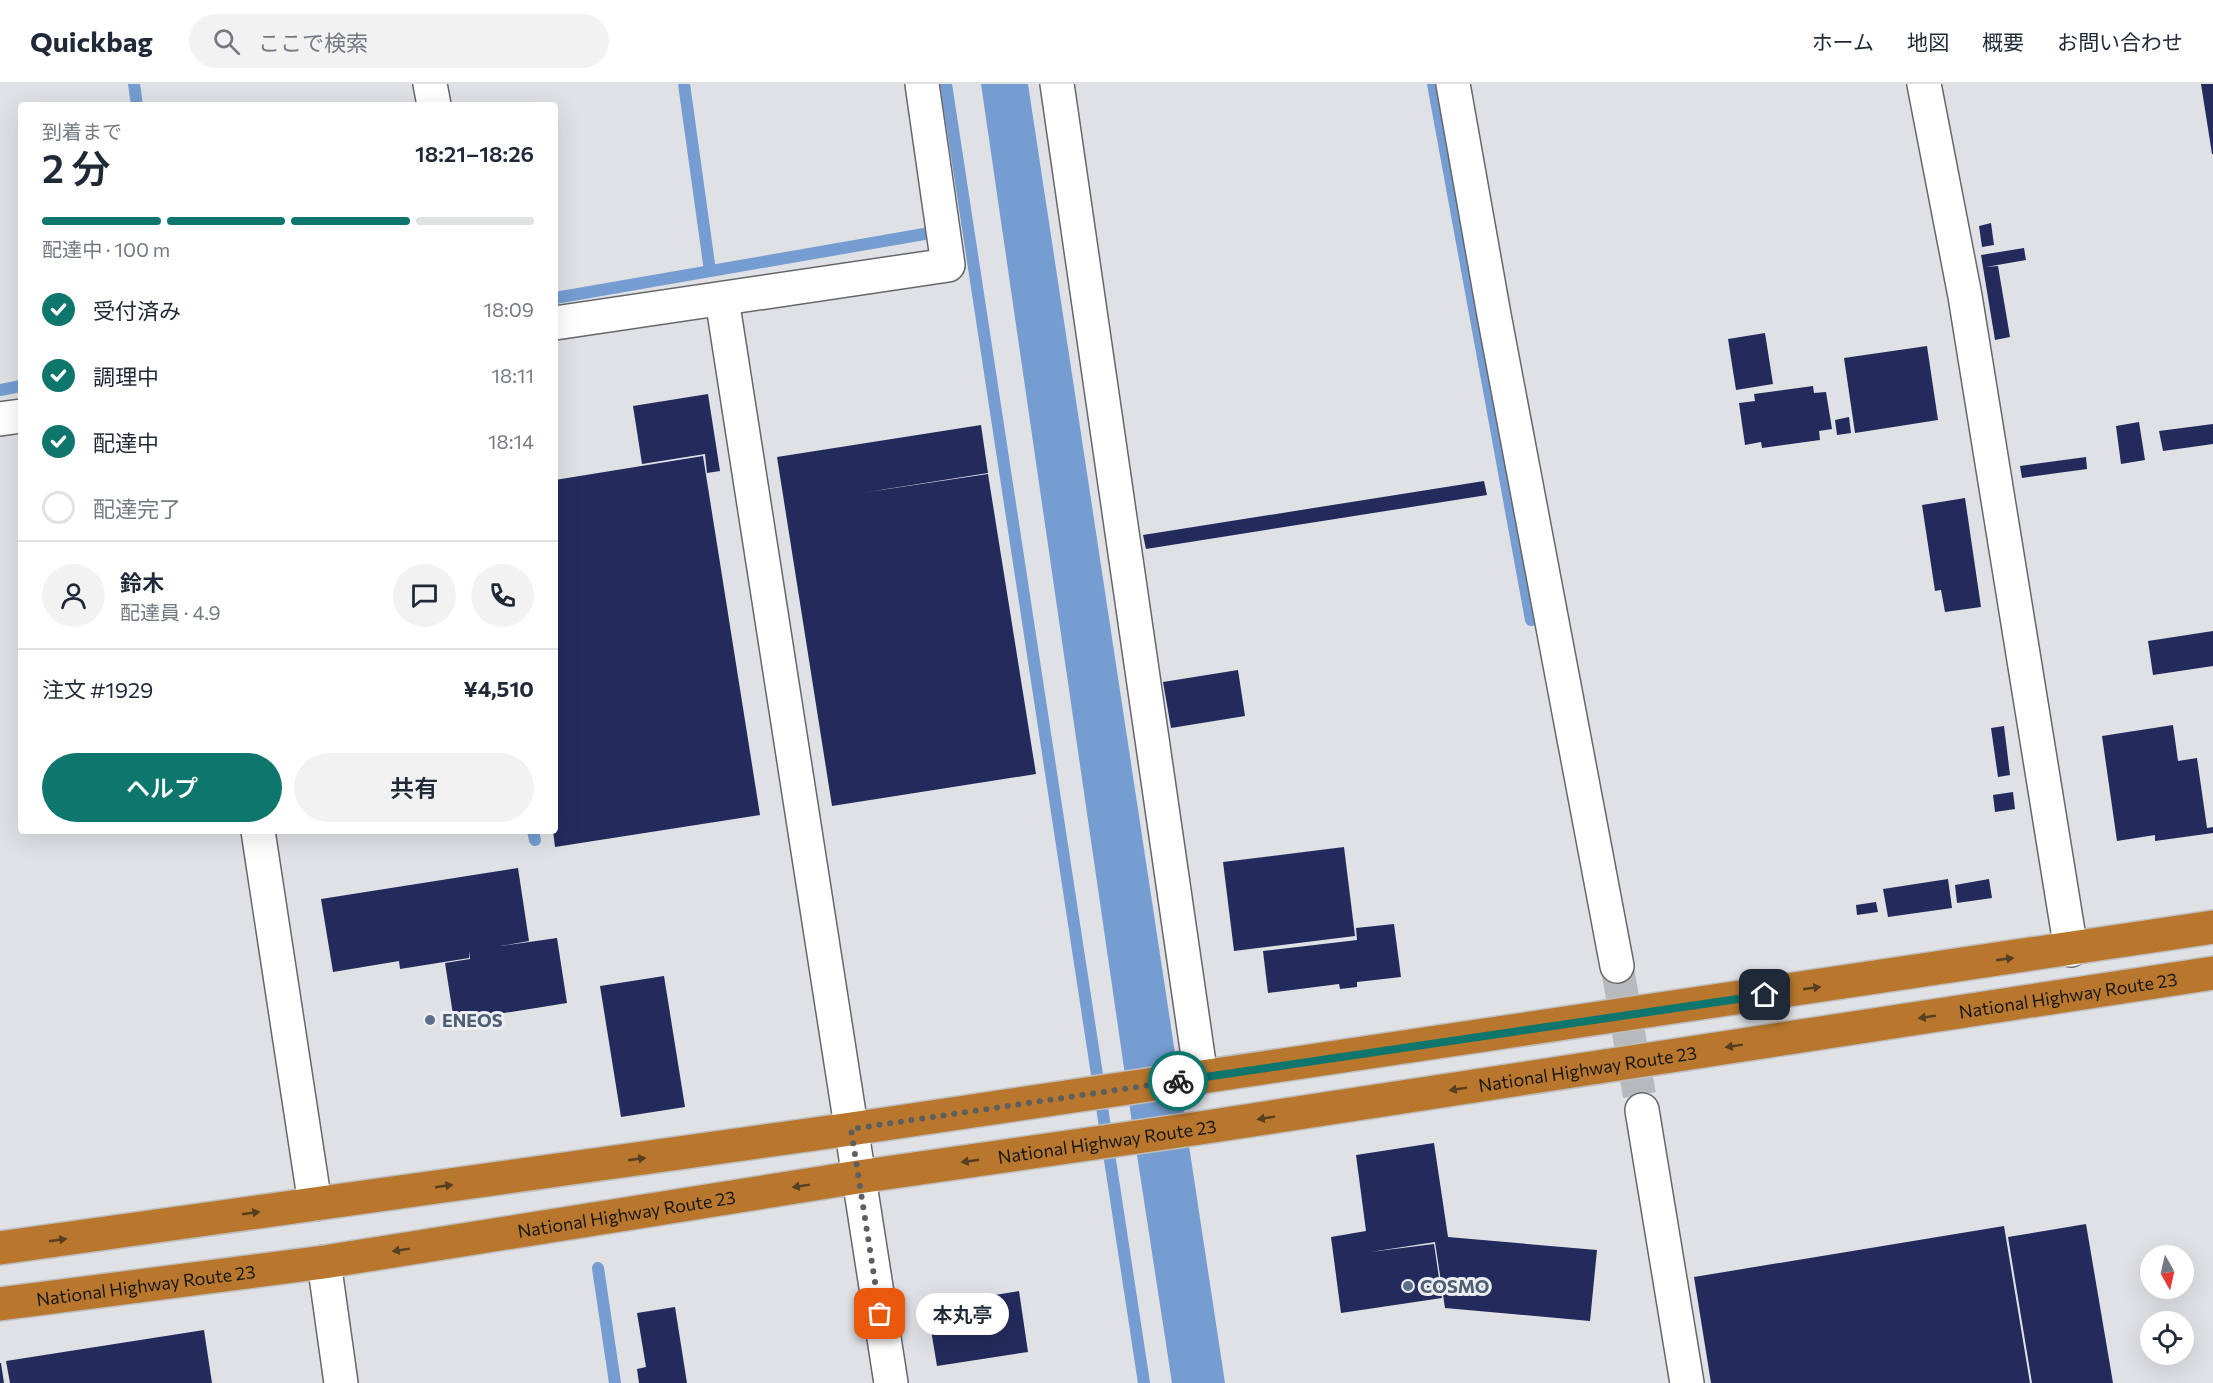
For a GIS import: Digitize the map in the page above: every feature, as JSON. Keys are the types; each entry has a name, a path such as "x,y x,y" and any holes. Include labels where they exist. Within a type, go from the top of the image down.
{"highway":[{"path":"0,1248 851,1129 2071,950 2213,927"},
{"name":"National Highway Route 23","path":"0,1304 324,1262 858,1177 1200,1128 2213,973"}],"street":[{"path":"430,84 433,102"},
{"path":"558,323 948,265 922,84"},
{"path":"1057,84 1197,1078"},
{"path":"1453,84 1494,315 1617,966"},
{"path":"1924,84 1965,296 2071,950"},
{"path":"722,298 891,1383"},
{"path":"0,419 18,416"},
{"path":"258,834 315,1204"},
{"path":"1642,1110 1687,1383"},
{"path":"324,1262 341,1383"}],"water":[{"path":"981,84 1028,84 1225,1383 1172,1383"}],"building":[{"path":"2201,84 2213,84 2213,154 2212,154"},
{"path":"1991,223 1994,245 1982,247 1979,226"},
{"path":"2024,248 2026,260 1986,267 1998,266 2010,337 1995,340 1981,255"},
{"path":"1765,333 1773,384 1736,390 1728,339"},
{"path":"1927,346 1938,420 1855,433 1844,358"},
{"path":"1813,386 1814,393 1826,392 1832,429 1819,431 1820,440 1762,448 1761,442 1745,445 1739,403 1755,401 1754,394"},
{"path":"708,394 720,471 707,473 705,454 642,464 633,406"},
{"path":"1849,417 1851,433 1837,435 1835,420"},
{"path":"2139,422 2145,460 2121,464 2116,426"},
{"path":"2213,424 2213,444 2163,451 2159,431"},
{"path":"981,425 988,473 861,493 988,474 1036,774 832,806 777,457"},
{"path":"703,456 760,815 555,847 553,834 558,834 558,480"},
{"path":"2086,457 2087,469 2022,478 2020,466"},
{"path":"1484,481 1487,495 1146,549 1143,535"},
{"path":"1965,498 1981,607 1945,612 1941,590 1935,591 1922,505"},
{"path":"2213,631 2213,666 2153,675 2148,641"},
{"path":"1238,670 1245,716 1171,728 1163,682"},
{"path":"2173,725 2178,761 2197,758 2207,828 2213,827 2213,833 2155,841 2155,835 2117,841 2102,736"},
{"path":"2004,726 2010,775 1998,777 1991,728"},
{"path":"2013,792 2015,809 1995,812 1993,795"},
{"path":"1344,847 1355,936 1234,951 1223,862"},
{"path":"518,868 529,941 501,946 557,938 567,1003 454,1021 445,963 470,959 469,951 469,958 400,969 399,961 333,972 321,899"},
{"path":"1948,879 1952,908 1888,917 1883,889"},
{"path":"1989,879 1992,898 1957,903 1955,885"},
{"path":"1876,902 1878,912 1857,915 1856,905"},
{"path":"1394,924 1401,977 1357,982 1357,987 1340,989 1339,984 1268,993 1263,951 1357,940 1356,928"},
{"path":"664,976 685,1107 621,1117 600,986"},
{"path":"1434,1143 1448,1237 1597,1250 1590,1321 1445,1308 1435,1242 1370,1252 1434,1244 1442,1298 1341,1313 1331,1237 1366,1231 1356,1155"},
{"path":"2086,1224 2113,1383 2032,1383 2008,1237"},
{"path":"2004,1226 2030,1383 1711,1383 1694,1277"},
{"path":"1019,1291 1028,1352 937,1366 927,1306"},
{"path":"675,1307 687,1383 639,1383 637,1369 646,1367 637,1313"},
{"path":"204,1330 212,1383 10,1383 6,1361"},
{"path":"1,1363 4,1383 0,1383"}],"waterway":[{"path":"134,84 137,102"},
{"path":"684,84 710,271"},
{"path":"946,84 1144,1383"},
{"path":"1433,84 1531,620"},
{"path":"558,297 930,233"},
{"path":"0,390 18,387"},
{"path":"534,834 535,840"},
{"path":"598,1268 615,1383"}],"tunnel":[{"path":"1617,966 1642,1110"}],"way so far":[{"path":"880,1314 851,1129 1178,1081"}],"place":[{"name":"ENEOS","path":"430,1020"},
{"name":"COSMO","path":"1408,1286"},
{"name":"本丸亭","path":"880,1314"}],"route":[{"path":"1178,1081 1765,995"}]}
